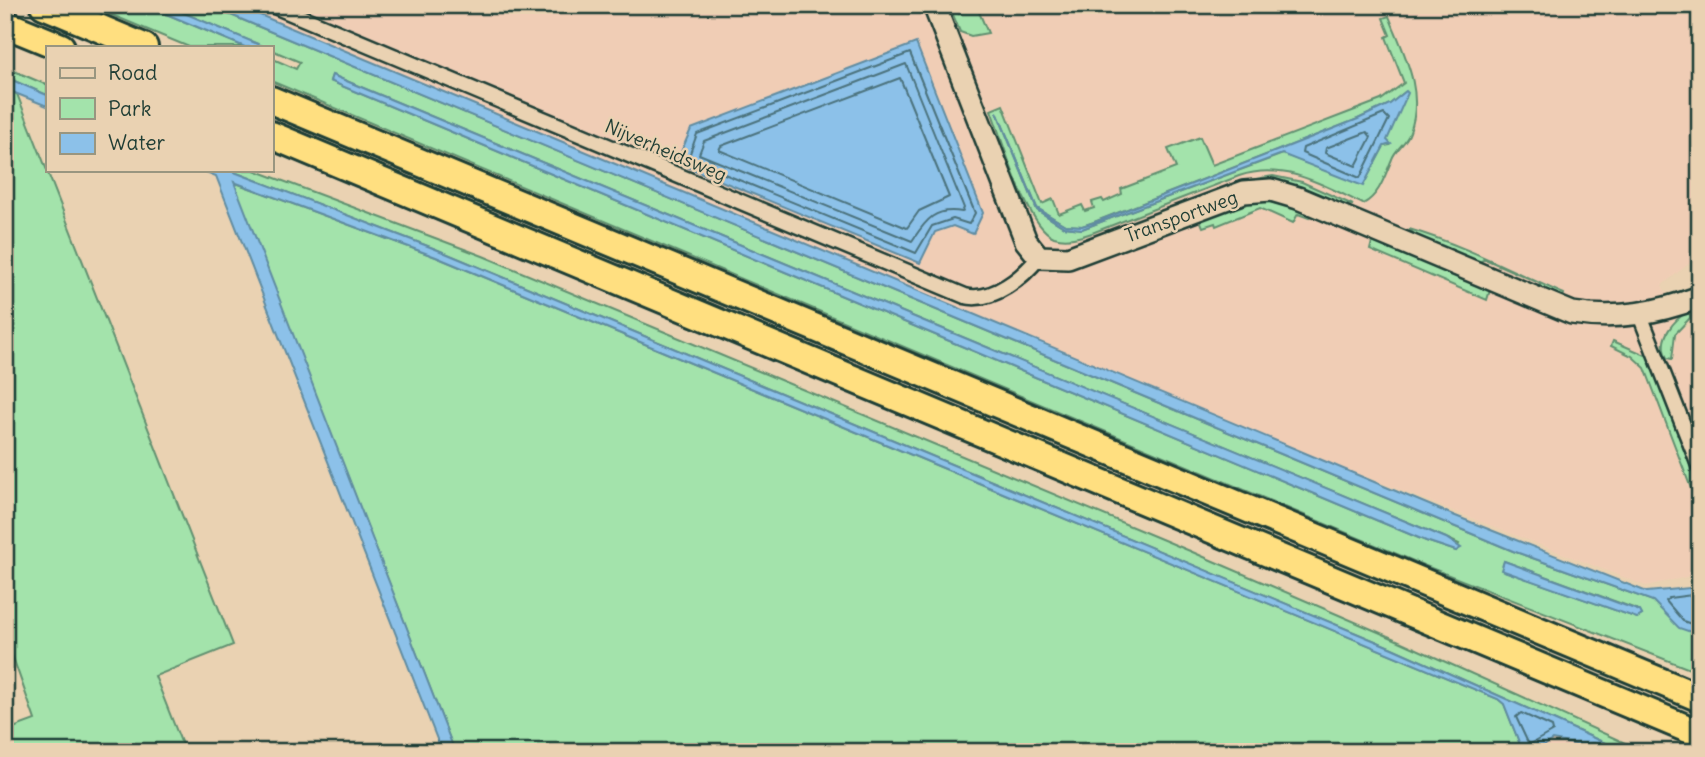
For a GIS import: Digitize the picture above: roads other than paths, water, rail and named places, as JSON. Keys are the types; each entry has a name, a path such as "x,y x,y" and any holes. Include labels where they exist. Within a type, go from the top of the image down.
{"highway":[{"path":"44,5 142,46"},
{"path":"5,24 59,46"},
{"path":"273,101 1700,698"},
{"path":"273,136 1700,734"}],"street":[{"name":"Nijverheidsweg","path":"272,5 965,296 987,295 1012,283 1023,276 1039,257"},
{"path":"934,5 1026,241 1039,257"},
{"name":"Transportweg","path":"1039,257 1054,260 1068,258 1244,192 1271,190 1298,198 1573,313 1616,317 1640,314 1700,297"},
{"path":"1640,314 1700,468"}],"water":[{"path":"145,5 165,5 263,46 243,46"},
{"path":"207,5 236,5 1453,515 1647,592 1700,587 1700,635 1679,628 1653,601 1513,551"},
{"path":"916,43 983,213 973,234 953,226 935,232 920,263 680,164 678,159 691,129"},
{"path":"332,75 1446,538 1461,548 1456,551 1426,541 330,81"},
{"path":"5,77 46,95 46,106 5,89"},
{"path":"1406,91 1408,93 1387,140 1391,144 1384,146 1363,186 1282,154 1082,229 1064,227 1037,210 997,112 1037,208 1065,225 1082,226 1358,119 1390,104"},
{"path":"206,172 234,172 438,250 1392,648 1625,752 1613,752 1593,743 1580,745 1552,740 1536,752 1523,752 1504,704 1498,699 436,257 234,182 455,752 442,752 216,176"},
{"path":"1504,561 1640,611 1642,615 1637,618 1501,570"}]}
